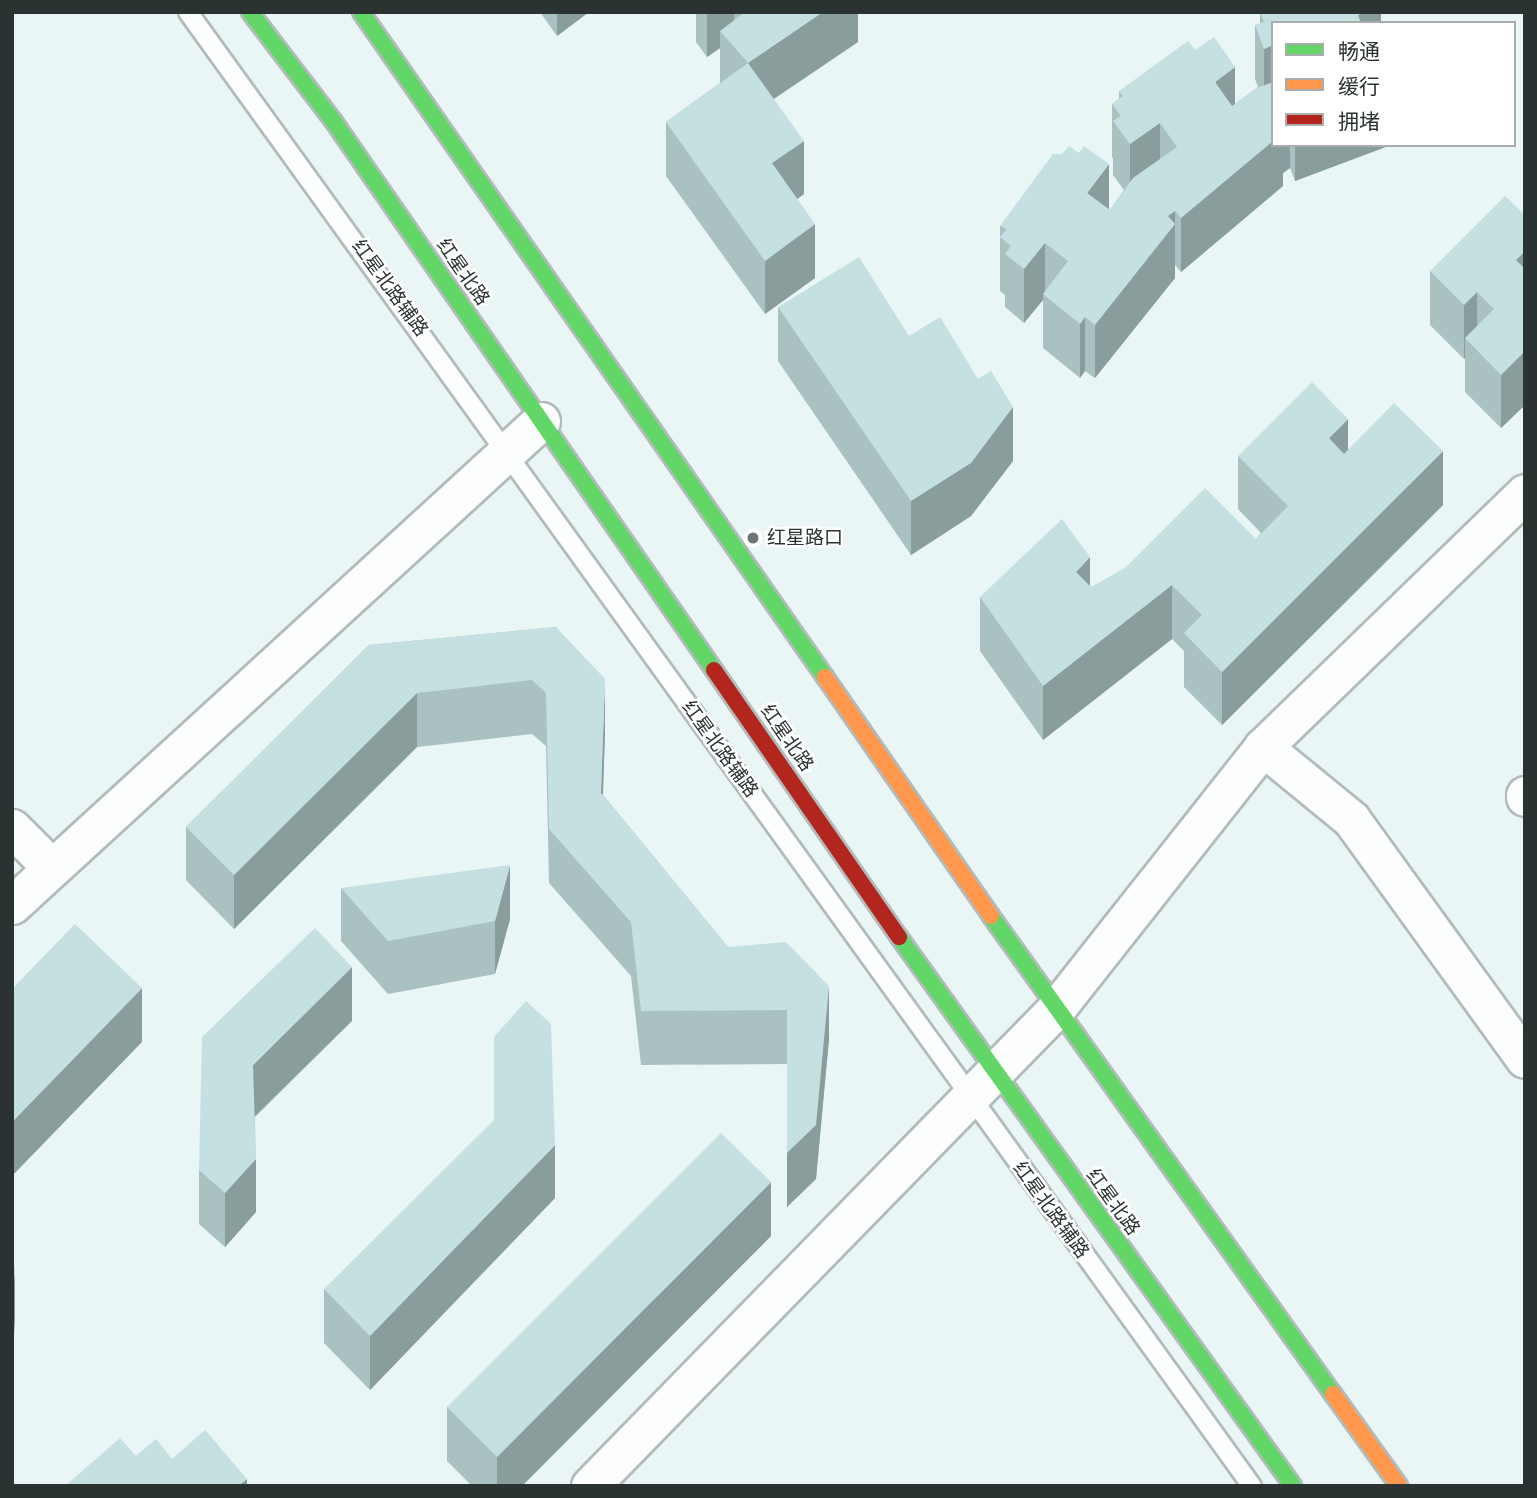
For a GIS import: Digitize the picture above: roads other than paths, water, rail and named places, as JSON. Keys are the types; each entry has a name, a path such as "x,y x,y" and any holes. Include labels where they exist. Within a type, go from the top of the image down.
{"main road":[{"name":"红星北路","path":"250,12 334,122 541,421 981,1086 1293,1486"},
{"path":"361,12 1056,1009 1399,1486"}],"street":[{"path":"12,905 541,421"},
{"path":"590,1486 1056,1009 1263,747 1525,494"},
{"path":"1263,747 1351,819 1525,1059"},
{"path":"12,828 51,867"}],"lane":[{"name":"红星北路辅路","path":"188,12 507,451 981,1086 1252,1486"}],"place":[{"name":"红星路口","path":"753,538"}]}
